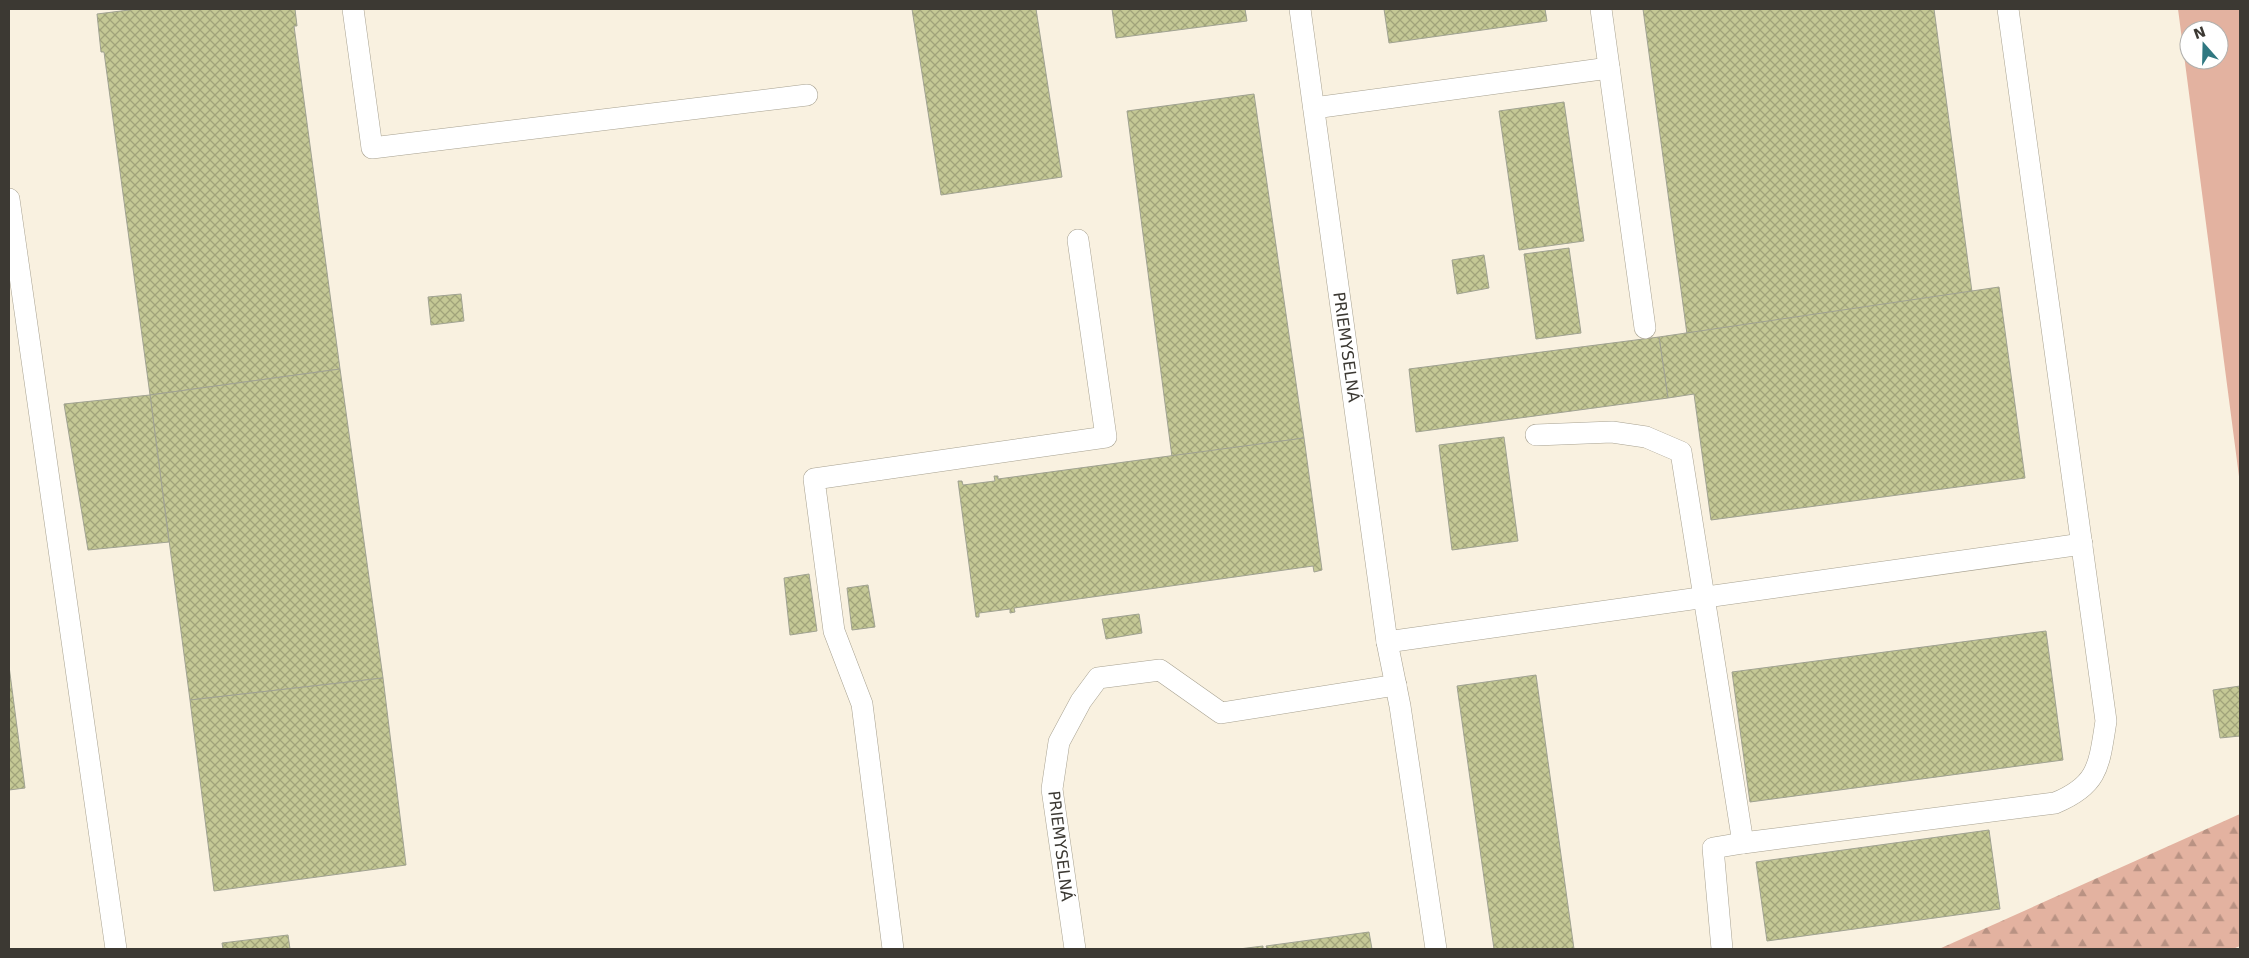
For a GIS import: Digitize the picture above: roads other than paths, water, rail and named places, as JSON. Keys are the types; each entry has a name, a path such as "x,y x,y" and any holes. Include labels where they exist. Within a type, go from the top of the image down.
{"lane":[{"path":"353,9 372,148 807,95"},
{"name":"PRIEMYSELNÁ","path":"1300,9 1387,642 1396,685 1436,949"},
{"path":"1601,9 1645,328"},
{"path":"1722,949 1713,848 2055,803 2073,795 2088,784 2096,768 2106,722 2008,9"},
{"path":"1314,108 1609,68"},
{"path":"9,199 116,949"},
{"path":"893,949 862,704 834,631 814,479 1106,437 1078,240"},
{"path":"1536,435 1612,432 1646,437 1681,452 1743,843"},
{"path":"1387,642 2082,544"},
{"name":"PRIEMYSELNÁ","path":"1075,949 1052,789 1060,742 1081,701 1098,678 1160,670 1221,713 1396,685"}]}
